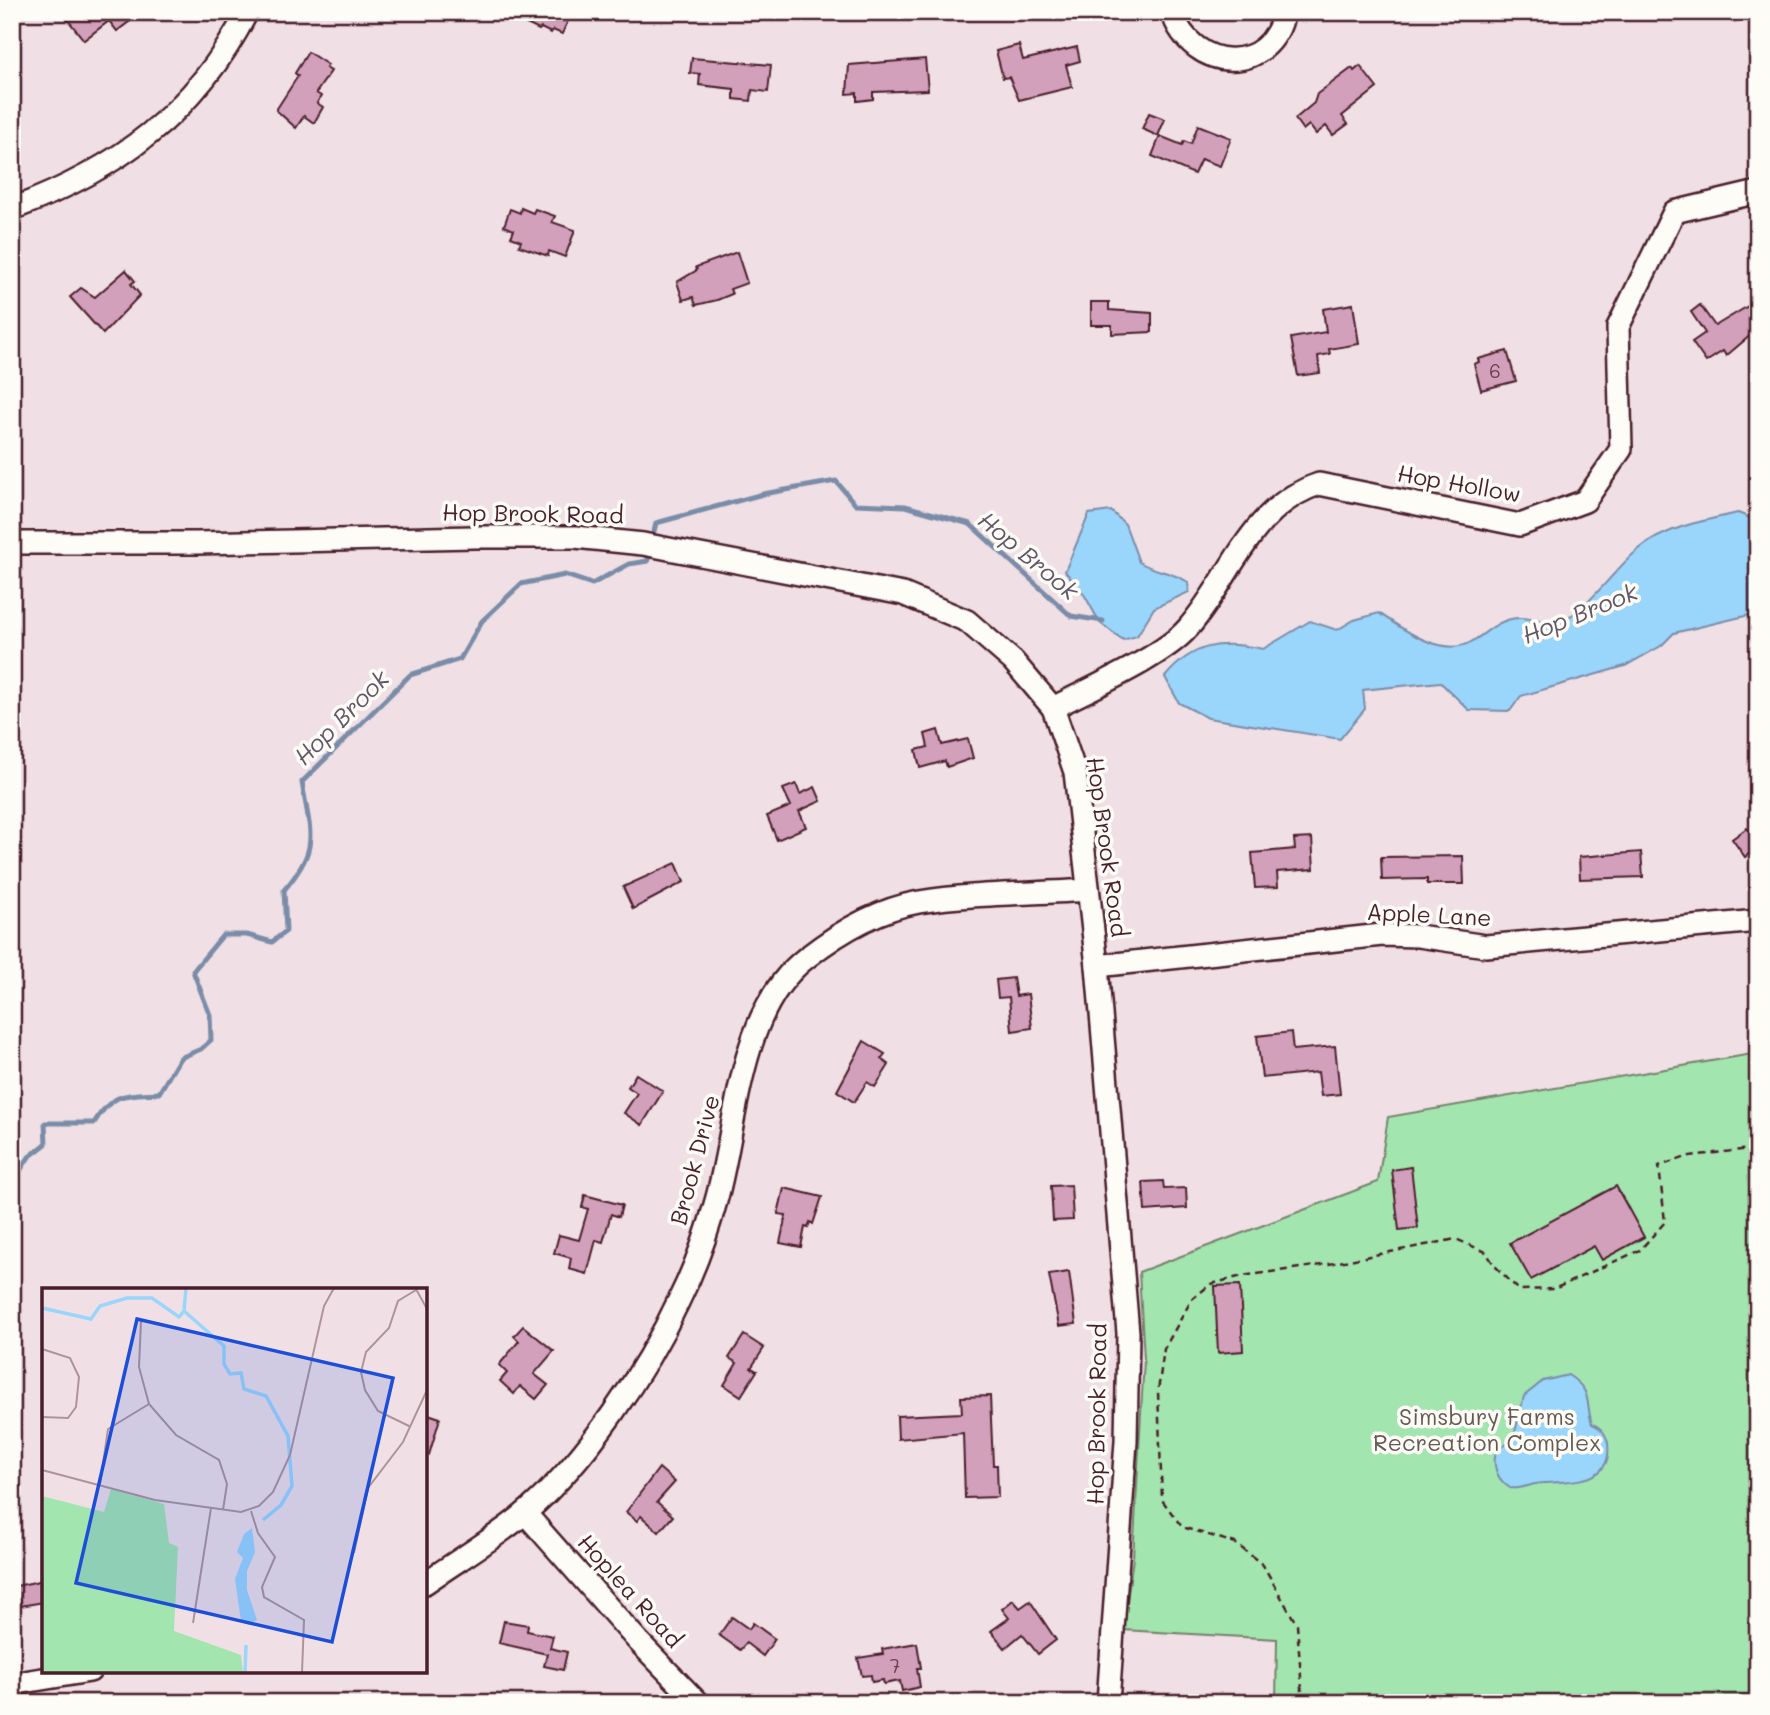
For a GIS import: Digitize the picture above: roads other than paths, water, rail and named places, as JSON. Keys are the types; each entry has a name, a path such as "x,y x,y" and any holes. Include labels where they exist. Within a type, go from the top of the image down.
{"street":[{"path":"12,209 83,180 114,161 173,112 202,85 230,44 247,12"},
{"path":"1172,12 1177,29 1189,44 1204,55 1222,60 1241,58 1258,51 1272,39 1284,12"},
{"name":"Hop Hollow","path":"1053,708 1143,661 1187,630 1261,521 1287,499 1310,487 1319,484 1520,525 1585,501 1621,449 1618,327 1674,212 1758,192"},
{"name":"Hop Brook Road","path":"12,543 575,537 650,545 903,594 967,621 1013,661 1053,708 1075,772 1097,966 1128,1333 1126,1441 1108,1703"},
{"name":"Brook Drive","path":"427,1582 525,1513 584,1450 633,1384 680,1300 716,1202 751,1044 763,1013 779,986 804,959 841,933 875,916 918,902 1088,890"},
{"name":"Apple Lane","path":"1097,966 1382,935 1419,936 1486,946 1758,921"},
{"name":"Hoplea Road","path":"525,1513 638,1641 698,1703"},
{"path":"12,1684 78,1673"}],"water":[{"path":"1111,511 1125,524 1139,562 1188,582 1189,592 1154,608 1137,636 1123,640 1100,623 1085,596 1065,571 1089,514"},
{"path":"1738,513 1758,521 1758,613 1674,633 1661,646 1625,666 1521,696 1510,711 1469,710 1440,682 1363,690 1365,709 1340,739 1208,718 1179,703 1165,677 1186,657 1197,651 1221,645 1263,649 1310,621 1337,630 1354,620 1379,613 1423,639 1436,644 1460,646 1511,619 1560,621 1584,605 1630,557 1650,541 1686,525"},
{"path":"1568,1375 1585,1391 1592,1424 1601,1429 1606,1437 1608,1457 1603,1467 1596,1474 1576,1481 1510,1488 1496,1471 1495,1455 1497,1449 1513,1440 1524,1396 1543,1381"}],"waterway":[{"name":"Hop Brook","path":"652,540 656,523 763,494 836,481 855,504 905,506 970,524 1071,616 1103,621"},
{"name":"Hop Brook","path":"12,1183 29,1157 46,1144 45,1123 94,1123 107,1106 120,1097 159,1093 180,1058 201,1049 211,1040 210,1015 193,971 223,935 247,935 272,942 286,931 284,890 304,862 310,839 302,782 410,675 460,659 482,621 521,584 565,575 592,584 629,564 648,561 650,550"}],"park label":[{"name":"Simsbury Farms Recreation Complex","path":"1487,1430"}]}
